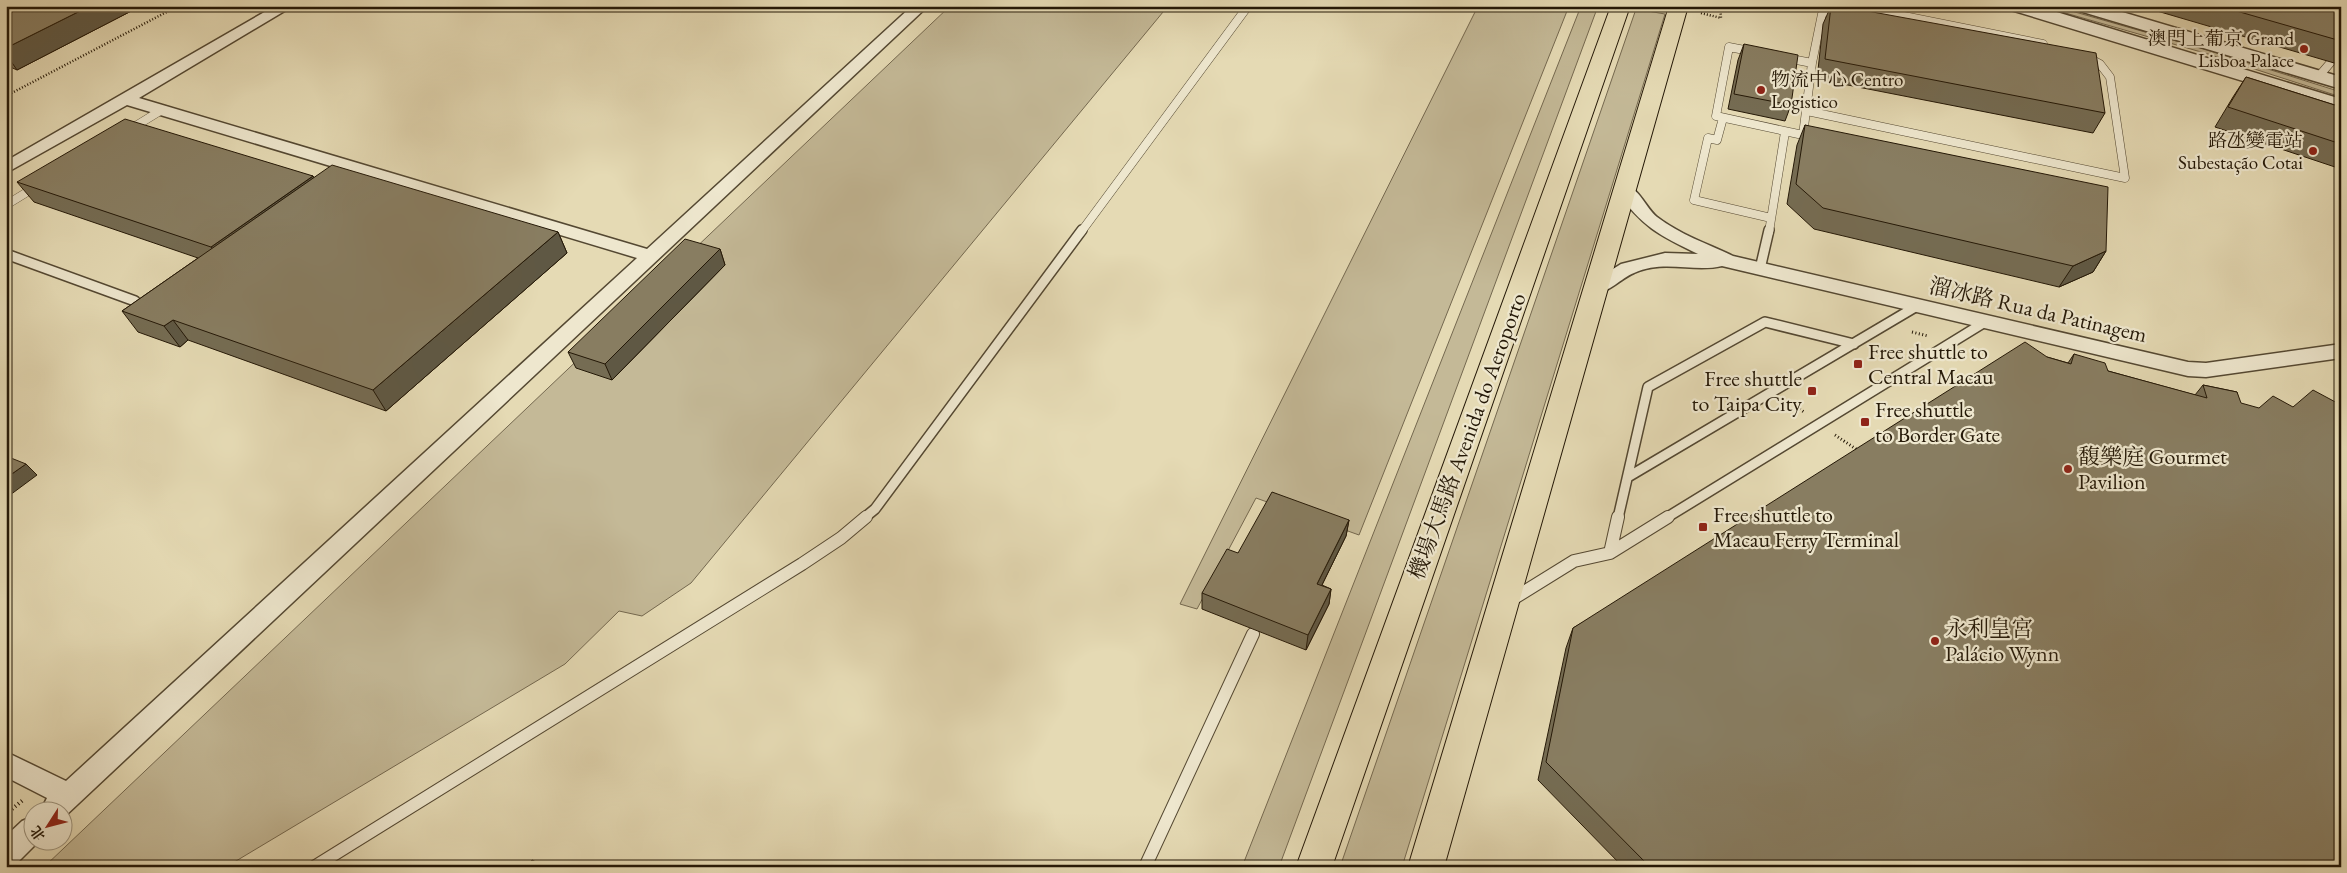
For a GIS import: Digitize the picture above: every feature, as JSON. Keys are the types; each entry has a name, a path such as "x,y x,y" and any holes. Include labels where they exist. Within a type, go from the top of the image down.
{"main road":[{"name":"機場大馬路 Avenida do Aeroporto","path":"1314,867 1621,6"},
{"path":"1426,867 1679,6"}],"street":[{"path":"6,168 286,6"},
{"path":"65,800 921,6"},
{"path":"2017,6 2341,104"},
{"path":"2082,6 2341,84"},
{"path":"125,99 651,256"},
{"name":"溜冰路 Rua da Patinagem","path":"1625,190 1645,216 1661,229 1727,261"},
{"name":"溜冰路 Rua da Patinagem","path":"1596,288 1628,268 1665,259 1727,261 2188,369 2206,370 2341,350"},
{"path":"6,764 58,800"},
{"path":"6,855 22,840"}],"lane":[{"path":"314,867 802,564 841,538 869,514 1248,6"},
{"path":"1812,63 1728,47 1716,116 1803,135 1812,63 1822,14 1838,6"},
{"path":"1854,6 2052,46"},
{"path":"1807,111 2125,178 2110,77 2106,69 2095,60 2079,53"},
{"path":"2319,76 2331,62"},
{"path":"123,133 160,111"},
{"path":"1723,118 1717,140 1708,138 1694,200 1771,218"},
{"path":"1760,269 1771,218 1784,132"},
{"path":"6,205 48,180"},
{"path":"6,254 135,301"},
{"path":"1628,477 1917,306"},
{"path":"1610,553 1648,387 1765,322 1854,344"},
{"path":"1503,605 1574,561 1610,553 1985,322"},
{"path":"1144,867 1253,634"}],"path":[{"path":"6,96 178,6"},
{"path":"1885,325 1953,342"},
{"path":"1864,337 1910,368"}],"shaded area":[{"path":"950,6 1168,6 691,583 642,616 619,611 565,664 226,867 44,867 62,850 72,850 72,840"},
{"path":"1478,6 1569,6 1359,535 1256,498 1197,609 1180,604"},
{"path":"1581,6 1598,6 1279,867 1242,867"},
{"path":"2041,6 2054,6 2201,48 2341,92 2341,97 2208,54"},
{"path":"1636,9 1665,14 1402,867 1340,867"}],"building":[{"path":"6,6 90,6 6,48"},
{"path":"1831,6 1840,6 2096,53 2105,113 1825,59"},
{"path":"2219,6 2341,6 2341,41"},
{"name":"物流中心 Centro Logistico","path":"1744,44 1798,55 1791,105 1734,94"},
{"path":"2246,77 2341,107 2341,144 2228,107"},
{"path":"125,119 313,176 211,247 17,182"},
{"path":"1805,125 2108,187 2106,251 2073,266 1823,208 1796,184"},
{"path":"332,165 558,232 373,390 173,320 164,326 122,311"},
{"path":"685,239 720,249 605,364 568,352"},
{"name":"永利皇宮 Palácio Wynn","path":"2025,342 2047,357 2071,364 2074,354 2105,363 2108,371 2207,398 2203,385 2237,392 2241,403 2259,408 2273,396 2293,407 2313,390 2341,405 2341,867 1650,867 1546,762 1573,628"},
{"path":"6,456 26,464 6,478"},
{"path":"1272,492 1349,520 1317,584 1331,589 1308,635 1202,593 1227,549 1238,553"},
{"path":"532,860 546,867 527,867"}],"place":[{"name":"澳門上葡京 Grand Lisboa Palace","path":"2304,49"},
{"name":"物流中心 Centro Logistico","path":"1761,90"},
{"name":"路氹變電站 Subestação Cotai","path":"2313,151"},
{"name":"Free shuttle to Central Macau","path":"1858,364"},
{"name":"Free shuttle to Taipa City","path":"1812,391"},
{"name":"Free shuttle to Border Gate","path":"1865,422"},
{"name":"馥樂庭 Gourmet Pavilion","path":"2068,469"},
{"name":"Free shuttle to Macau Ferry Terminal","path":"1703,527"},
{"name":"永利皇宮 Palácio Wynn","path":"1935,641"}]}
